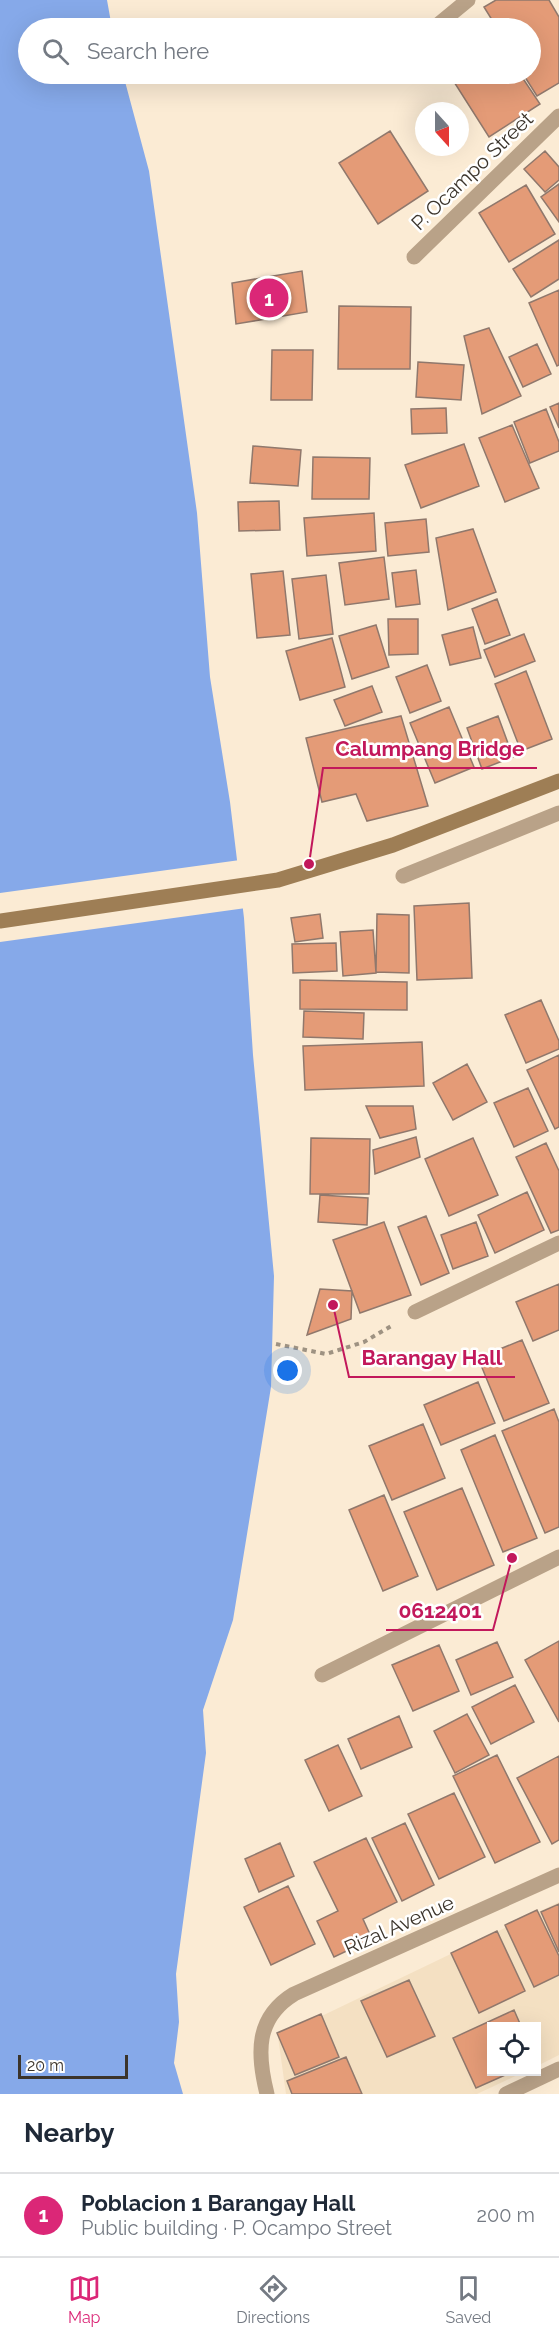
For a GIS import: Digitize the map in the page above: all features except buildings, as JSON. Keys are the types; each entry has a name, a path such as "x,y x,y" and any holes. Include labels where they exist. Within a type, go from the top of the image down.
{"main road":[{"path":"0,921 278,880 393,845 559,781"}],"street":[{"path":"446,18 468,0"},
{"name":"P. Ocampo Street","path":"414,257 559,116"},
{"path":"403,876 559,813"},
{"path":"415,1312 559,1243"},
{"path":"322,1674 559,1557"},
{"name":"Rizal Avenue","path":"267,2094 261,2068 265,2024 278,2004 294,1994 559,1875"},
{"path":"506,2094 559,2069"}],"path":[{"path":"276,1344 326,1354 364,1342 415,1312"}],"shaded area":[{"path":"559,1902 559,2055 541,2064 541,2022 487,2022 487,2076 515,2076 477,2094 286,2094 278,2037"}],"water":[{"path":"0,0 107,0 110,18 18,18 18,84 126,84 149,171 197,513 210,677 230,802 244,918 253,1055 274,1276 271,1387 233,1620 203,1710 206,1753 176,1974 179,2022 174,2063 183,2094 0,2094"}],"pier":[{"path":"240,860 246,908 0,942 0,893"}],"place":[{"name":"Poblacion 1 Barangay Hall","path":"269,298"},
{"name":"Calumpang Bridge","path":"309,864"},
{"name":"Barangay Hall","path":"333,1305"},
{"name":"0612401","path":"512,1558"}]}
